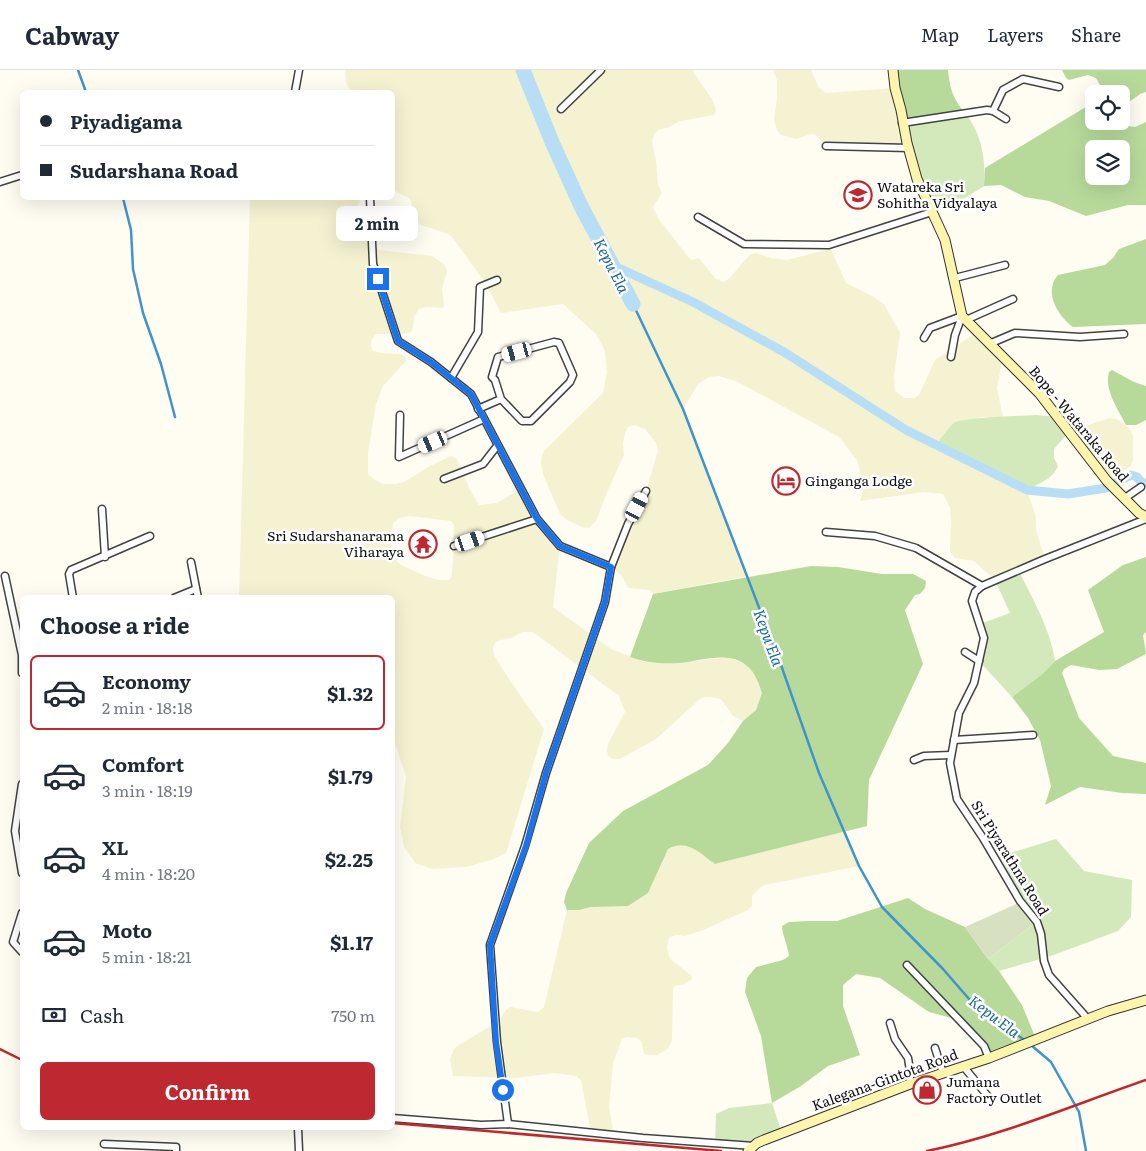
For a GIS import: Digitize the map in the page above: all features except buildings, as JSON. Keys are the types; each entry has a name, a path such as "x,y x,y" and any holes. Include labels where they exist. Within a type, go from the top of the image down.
{"street":[{"path":"295,90 299,70"},
{"path":"561,109 601,70"},
{"path":"893,70 908,148 917,179 945,240 964,318 955,336 952,357"},
{"path":"993,111 1003,90 1023,79 1059,87"},
{"path":"902,123 987,110 993,111 1006,119"},
{"path":"826,146 908,148"},
{"path":"0,182 20,176"},
{"path":"370,200 373,264 398,341 431,362 471,394 537,519 560,546 611,567"},
{"path":"698,217 744,244 828,245 932,212"},
{"path":"955,278 1005,265"},
{"path":"451,378 478,332 480,287 497,280"},
{"path":"924,338 930,328 1013,300"},
{"name":"Bope - Wataraka Road","path":"964,318 1039,393 1108,481 1146,518"},
{"path":"989,344 1015,333 1080,337 1124,334"},
{"path":"554,342 559,343 573,374 570,382 531,421 522,422 501,399 495,380 492,377 498,357 554,342"},
{"path":"478,409 501,399"},
{"path":"400,415 399,457 484,419"},
{"path":"444,479 483,464 497,446"},
{"path":"1124,498 1140,487"},
{"path":"508,1124 496,1042 490,945 526,846 546,773 605,602 611,567 628,524 646,491"},
{"path":"102,509 105,557"},
{"path":"826,532 875,536 916,548 982,586 1146,518"},
{"path":"454,546 537,519"},
{"path":"72,595 69,574 71,570 150,536"},
{"path":"191,562 197,595"},
{"path":"5,576 20,646"},
{"name":"Sri Piyarathna Road","path":"982,586 975,592 972,601 984,638 974,683 958,713 950,763 957,799 983,838 1020,901 1037,922 1042,934 1044,960 1049,975 1088,1019"},
{"path":"181,595 196,589"},
{"path":"965,652 979,661"},
{"path":"954,740 1033,734"},
{"path":"914,760 924,756 951,755"},
{"path":"20,797 15,831 20,861"},
{"path":"20,919 13,942 20,950"},
{"path":"907,965 984,1046 989,1058"},
{"name":"Kalegana-Gintota Road","path":"750,1149 764,1140 910,1084 989,1058 1108,1011 1146,1000"},
{"path":"890,1023 895,1039 908,1058 910,1084"},
{"path":"935,1048 943,1073"},
{"path":"963,1066 991,1100"},
{"path":"395,1118 481,1125 508,1124 750,1149"},
{"path":"298,1130 299,1151"},
{"path":"104,1144 176,1147 176,1151"}],"shaded area":[{"path":"345,70 692,70 712,99 716,110 714,115 680,121 655,133 652,140 658,185 662,193 653,207 658,218 689,258 692,260 699,258 716,279 724,282 730,278 751,254 757,253 771,258 787,260 826,250 829,245 846,283 884,304 900,333 894,376 895,391 904,398 914,398 919,395 935,360 977,332 1003,356 997,388 1003,418 983,417 956,422 954,453 1027,490 1036,517 1036,530 1045,559 995,580 974,561 955,558 950,552 950,507 943,494 924,492 860,501 864,487 857,460 839,437 738,382 719,376 709,377 698,384 683,409 747,576 653,594 649,590 628,588 622,576 611,567 646,491 658,451 656,443 645,429 635,425 628,427 623,444 624,455 596,521 589,528 567,520 560,514 543,474 541,462 544,451 603,393 607,372 605,351 596,334 563,304 501,313 486,284 452,237 421,225 414,219 411,213 412,204 410,199 395,191 395,90 350,90 346,82"},
{"path":"773,70 811,70 819,88 826,93 895,88 909,148 826,146 816,135 811,134 796,139 781,135 777,130 774,119 777,80"},
{"path":"250,200 360,200 353,215 354,220 363,235 379,250 432,256 445,265 447,271 442,289 444,307 419,309 414,317 411,332 376,334 371,341 373,351 400,354 405,356 406,361 383,386 376,404 368,453 368,474 383,484 396,484 406,481 451,456 457,459 470,490 479,505 497,503 521,489 537,519 560,546 553,607 611,649 644,662 679,663 729,657 747,665 757,678 762,693 756,710 743,721 733,716 721,699 705,697 700,699 656,739 620,759 613,759 608,756 608,744 625,712 619,696 533,632 522,632 512,638 496,642 493,647 494,655 544,729 506,853 491,860 466,867 432,869 415,863 404,847 400,827 406,777 395,743 395,595 239,595","holes":["410,516 451,521 454,525 453,563 451,578 448,580 438,580 425,576 401,565 393,557 391,540 393,523 400,518"]},
{"path":"1110,418 1126,425 1131,431 1133,437 1133,460 1131,466 1107,481 1070,431"},
{"path":"844,832 859,866 765,885 752,896 752,906 748,910 703,930 685,936 669,937 667,948 670,959 692,976 692,979 685,984 674,986 672,1041 668,1049 657,1055 648,1055 644,1054 641,1041 637,1038 627,1037 622,1039 613,1063 609,1107 614,1135 591,1133 581,1080 576,1076 554,1073 516,1078 453,1076 450,1059 457,1046 499,1021 506,1010 511,1007 538,1012 544,1007 567,910 579,910 648,893 668,848 674,845 681,844 693,847 715,864"}],"green space":[{"path":"893,70 948,70 953,93 965,113 902,123"},
{"path":"1062,70 1146,70 1146,92 1130,101 1130,85 1100,85 1096,78 1088,75 1069,80"},
{"path":"1085,107 1085,130 1130,130 1130,126 1135,127 1146,122 1146,205 1128,205 1086,216 1049,201 1025,197 1001,185 984,186 985,168"},
{"path":"965,113 971,121 982,148 984,186 952,206 932,212 902,123"},
{"path":"1146,239 1146,324 1073,327 1062,317 1052,296 1054,282 1058,275 1105,265 1119,249"},
{"path":"1112,370 1146,386 1146,420 1136,425 1126,425 1108,386 1109,372"},
{"path":"1036,415 1058,417 1070,431 1054,449 1054,458 1058,466 1056,470 1045,480 1027,490 937,444 951,425 960,421"},
{"path":"1146,557 1146,632 1143,635 1146,654 1117,669 1099,670 1071,665 1064,669 1062,673 1079,718 1113,756 1146,763 1146,794 1122,793 1080,787 1045,805 1051,786 1040,740 1028,718 1012,697 1041,675 1055,661 1104,632 1088,590 1123,565"},
{"path":"811,566 838,567 882,574 913,574 926,581 925,588 920,594 915,595 905,610 923,664 869,780 867,826 715,864 693,848 681,845 675,846 668,849 648,893 628,906 567,910 564,902 566,893 589,843 623,811 708,765 728,743 743,721 756,710 762,693 752,671 740,661 732,658 724,657 667,663 648,662 630,657 653,594"},
{"path":"1019,571 1045,626 1055,661 1041,675 1012,697 979,661 984,638 980,624 1010,613 995,580"},
{"path":"1056,839 1084,871 1132,880 1131,917 1118,931 1051,956 999,971 988,959 1035,923 1000,856"},
{"path":"908,898 925,909 965,927 1022,1005 1036,1039 989,1058 959,1020 929,1012 880,978 856,974 843,985 843,1006 860,1055 828,1066 801,1086 772,1103 761,1036 745,992 747,978 756,967 783,960 789,956 782,926 789,922 837,921"},
{"path":"1023,901 1035,923 988,959 965,927"},
{"path":"772,1103 782,1133 757,1143 715,1143 716,1114 729,1108"}],"waterway":[{"path":"78,70 85,90"},
{"name":"Kepu Ela","path":"523,70 552,142 581,206 633,304"},
{"path":"124,200 131,230 133,269 143,313 161,364 175,417"},
{"path":"612,265 693,302 784,352 906,430 1027,490 1068,494 1106,488"},
{"name":"Kepu Ela","path":"633,304 683,409 781,665 819,773 859,866 882,907 943,969 976,1007 1026,1041"},
{"path":"1117,482 1131,475 1137,477 1142,483 1146,483"},
{"name":"Kepu Ela","path":"1031,1045 1051,1062 1079,1112 1086,1151"}],"railway":[{"path":"0,1049 20,1059"},
{"path":"927,1151 1010,1129 1146,1080"},
{"path":"395,1123 721,1151"}],"place":[{"name":"Watareka Sri Sohitha Vidyalaya","path":"858,195"},
{"name":"Ginganga Lodge","path":"786,481"},
{"name":"Sri Sudarshanarama Viharaya","path":"423,544"},
{"name":"Jumana Factory Outlet","path":"927,1090"}],"route":[{"path":"378,279 398,341 431,362 471,394 537,519 560,546 611,567 605,602 546,773 526,846 490,945 496,1042 503,1090"}]}
